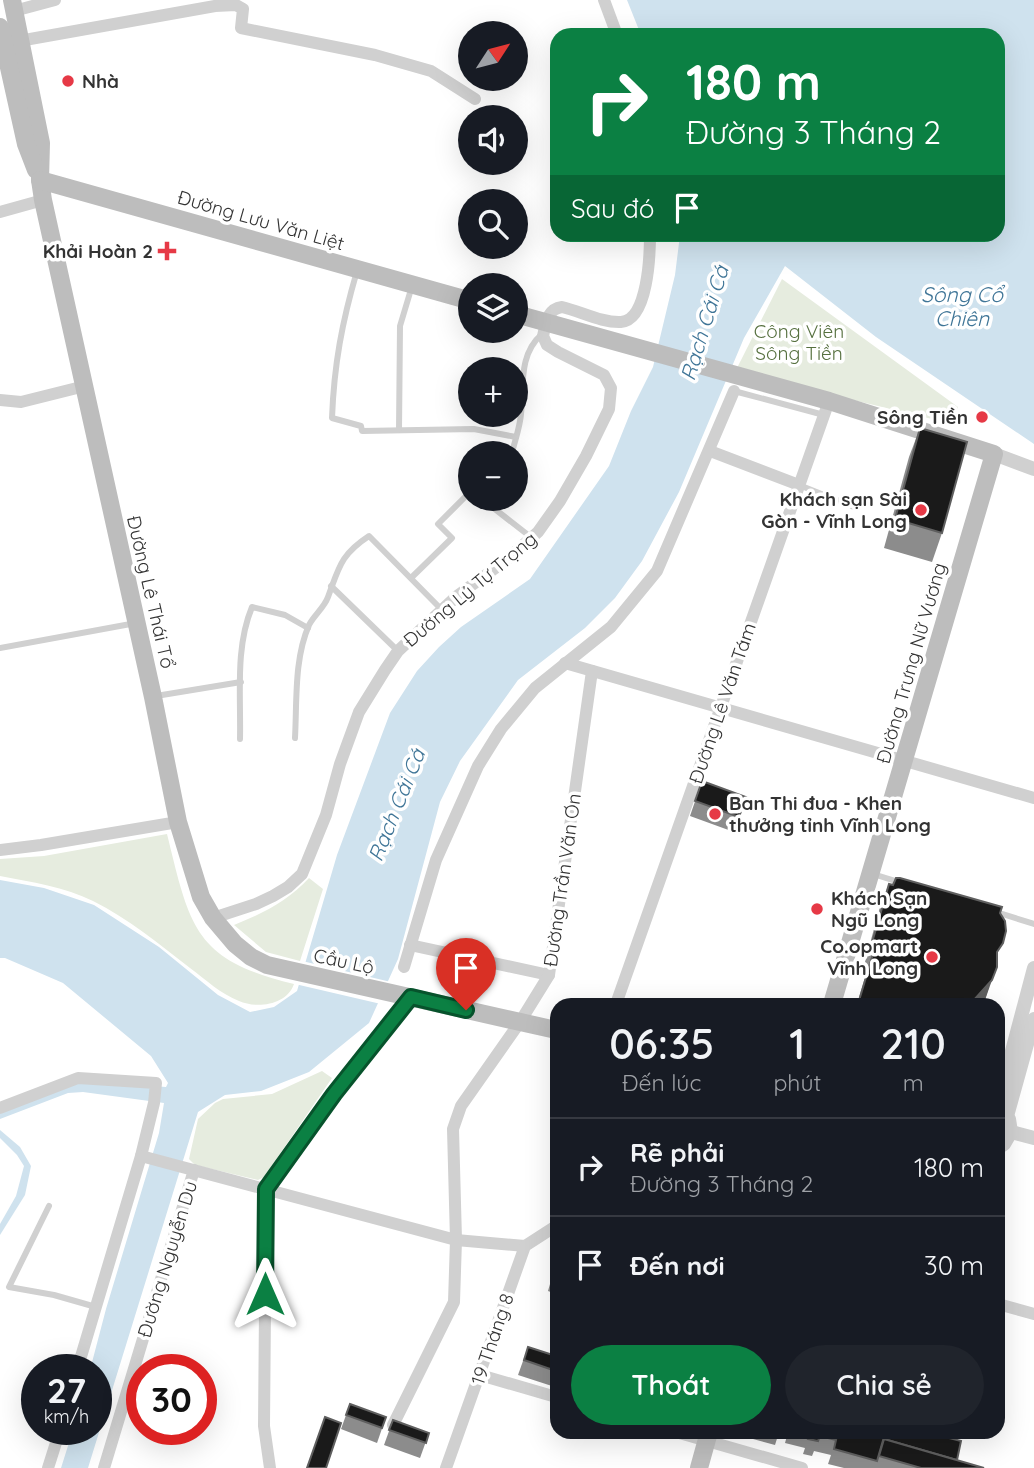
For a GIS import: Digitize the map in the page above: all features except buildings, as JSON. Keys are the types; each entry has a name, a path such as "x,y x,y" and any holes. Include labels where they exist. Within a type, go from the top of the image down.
{"main road":[{"name":"Đường Lê Thái Tổ","path":"13,6 41,143 40,180 43,200 178,822 201,897 213,918 235,944 251,957 288,970"},
{"name":"Đường Lê Thái Tổ","path":"0,32 26,144 40,180"},
{"name":"Đường Lưu Văn Liệt","path":"40,180 458,297"},
{"path":"528,320 545,328 620,342 761,384 826,408 994,454"},
{"name":"Đường Trưng Nữ Vương","path":"834,998 994,454"},
{"name":"Cầu Lộ","path":"288,970 550,1029"},
{"path":"702,1467 707,1439"}],"street":[{"path":"13,6 55,0"},
{"path":"604,0 614,28"},
{"path":"19,41 215,6 236,5 243,9 242,28 375,55 431,71 475,99"},
{"path":"0,212 43,200"},
{"path":"545,328 550,312 562,307 618,323 630,318 644,298 649,242"},
{"name":"Đường Lý Tự Trọng","path":"213,918 273,896 302,874 326,815 340,764 359,712 398,651 442,610 538,532 586,456 609,409 611,388 604,375 547,345 545,328"},
{"path":"0,400 21,402 85,386"},
{"path":"404,967 436,860 478,766 520,704 535,688 611,627 657,571 734,391"},
{"name":"Đường Lê Văn Tám","path":"618,998 826,408"},
{"path":"710,451 799,485"},
{"path":"994,454 1034,469"},
{"path":"565,663 1034,798"},
{"name":"Đường Trần Văn Ơn","path":"393,1425 454,1302 456,1240 453,1129 461,1106 520,1022 549,975 592,671"},
{"path":"0,850 178,822"},
{"path":"410,945 549,975"},
{"path":"1005,1093 1034,968"},
{"path":"270,1468 264,1426 266,1189 334,1094 411,997"},
{"path":"1005,1099 1034,1019"},
{"path":"0,1108 78,1078 156,1083 145,1157 82,1354"},
{"path":"1005,1115 1012,1125 1009,1139 1005,1142"},
{"path":"1011,1132 1034,1138"},
{"path":"145,1157 456,1240 525,1246 550,1230"},
{"name":"Đường Nguyễn Du","path":"104,1468 192,1169"},
{"name":"19 Tháng 8","path":"446,1468 525,1246"},
{"path":"1005,1306 1034,1314"},
{"path":"480,1375 550,1395"},
{"path":"717,1439 802,1468"},
{"path":"48,1468 55,1445"}],"lane":[{"path":"358,269 343,322 334,370 332,418 361,426 362,431 474,429 516,437"},
{"path":"399,430 400,326 413,284"},
{"path":"515,441 521,416 523,370 534,341 545,328"},
{"path":"734,391 826,408"},
{"path":"799,485 854,507"},
{"path":"411,578 452,538 438,524 458,504"},
{"path":"498,511 532,537"},
{"path":"295,738 302,648 309,628 326,601 338,565 355,545 369,536 442,610"},
{"path":"331,586 398,651"},
{"path":"240,739 244,626 252,607 285,615 309,628"},
{"path":"0,648 136,623"},
{"path":"153,697 241,682"},
{"path":"871,873 908,885"},
{"path":"984,908 1034,924"},
{"path":"48,1206 9,1287 54,1295 96,1307"}],"green space":[{"name":"Công Viên Sông Tiền","path":"782,279 958,407 957,425 737,368"},
{"path":"167,834 182,893 202,935 216,951 235,964 294,984 285,997 262,1005 239,1001 226,995 131,924 93,901 59,889 0,876 0,859 44,856"},
{"path":"309,878 323,889 300,961 266,952 234,925 274,906"},
{"path":"322,1071 332,1078 264,1177 258,1180 195,1165 189,1159 198,1119 215,1103 223,1099 272,1094"}],"water":[{"path":"627,0 1034,0 1034,444 876,337 785,266 744,338 679,492 642,561 615,598 585,628 518,680 460,761 440,802 398,959 369,1023 309,1072 261,1091 225,1095 198,1112 112,1390 112,1354 94,1354 159,1133 164,1103 83,1092 68,1093 0,1119 0,1110 74,1080 166,1087 168,1083 151,1056 63,983 0,958 0,880 44,888 94,905 159,947 218,995 250,1012 274,1007 297,991 337,855 390,713 417,671 439,647 461,627 530,579 609,466 631,411 653,367 675,275 679,242 1005,242 1005,28 638,28"},
{"path":"0,1130 20,1147 31,1166 25,1195 0,1235 0,1224 16,1196 24,1166 0,1138"},
{"path":"68,1445 95,1445 88,1468 61,1468"}],"pier":[{"path":"302,961 391,982 381,1004 295,984"}],"place":[{"name":"Nhà","path":"68,81"},
{"name":"Khải Hoàn 2","path":"167,251"},
{"name":"Sông Tiền","path":"982,417"},
{"name":"Khách sạn Sài Gòn - Vĩnh Long","path":"921,510"},
{"name":"Ban Thi đua - Khen thưởng tỉnh Vĩnh Long","path":"715,814"},
{"name":"Khách Sạn Ngũ Long","path":"817,909"},
{"name":"Co.opmart Vĩnh Long","path":"932,957"}],"route":[{"path":"265,1294 266,1189 279,1170 334,1094 411,997 466,1010"}],"water label":[{"name":"Sông Cổ Chiên","path":"962,306"},
{"name":"Rạch Cái Cá","path":"704,323"},
{"name":"Rạch Cái Cá","path":"396,805"}]}
